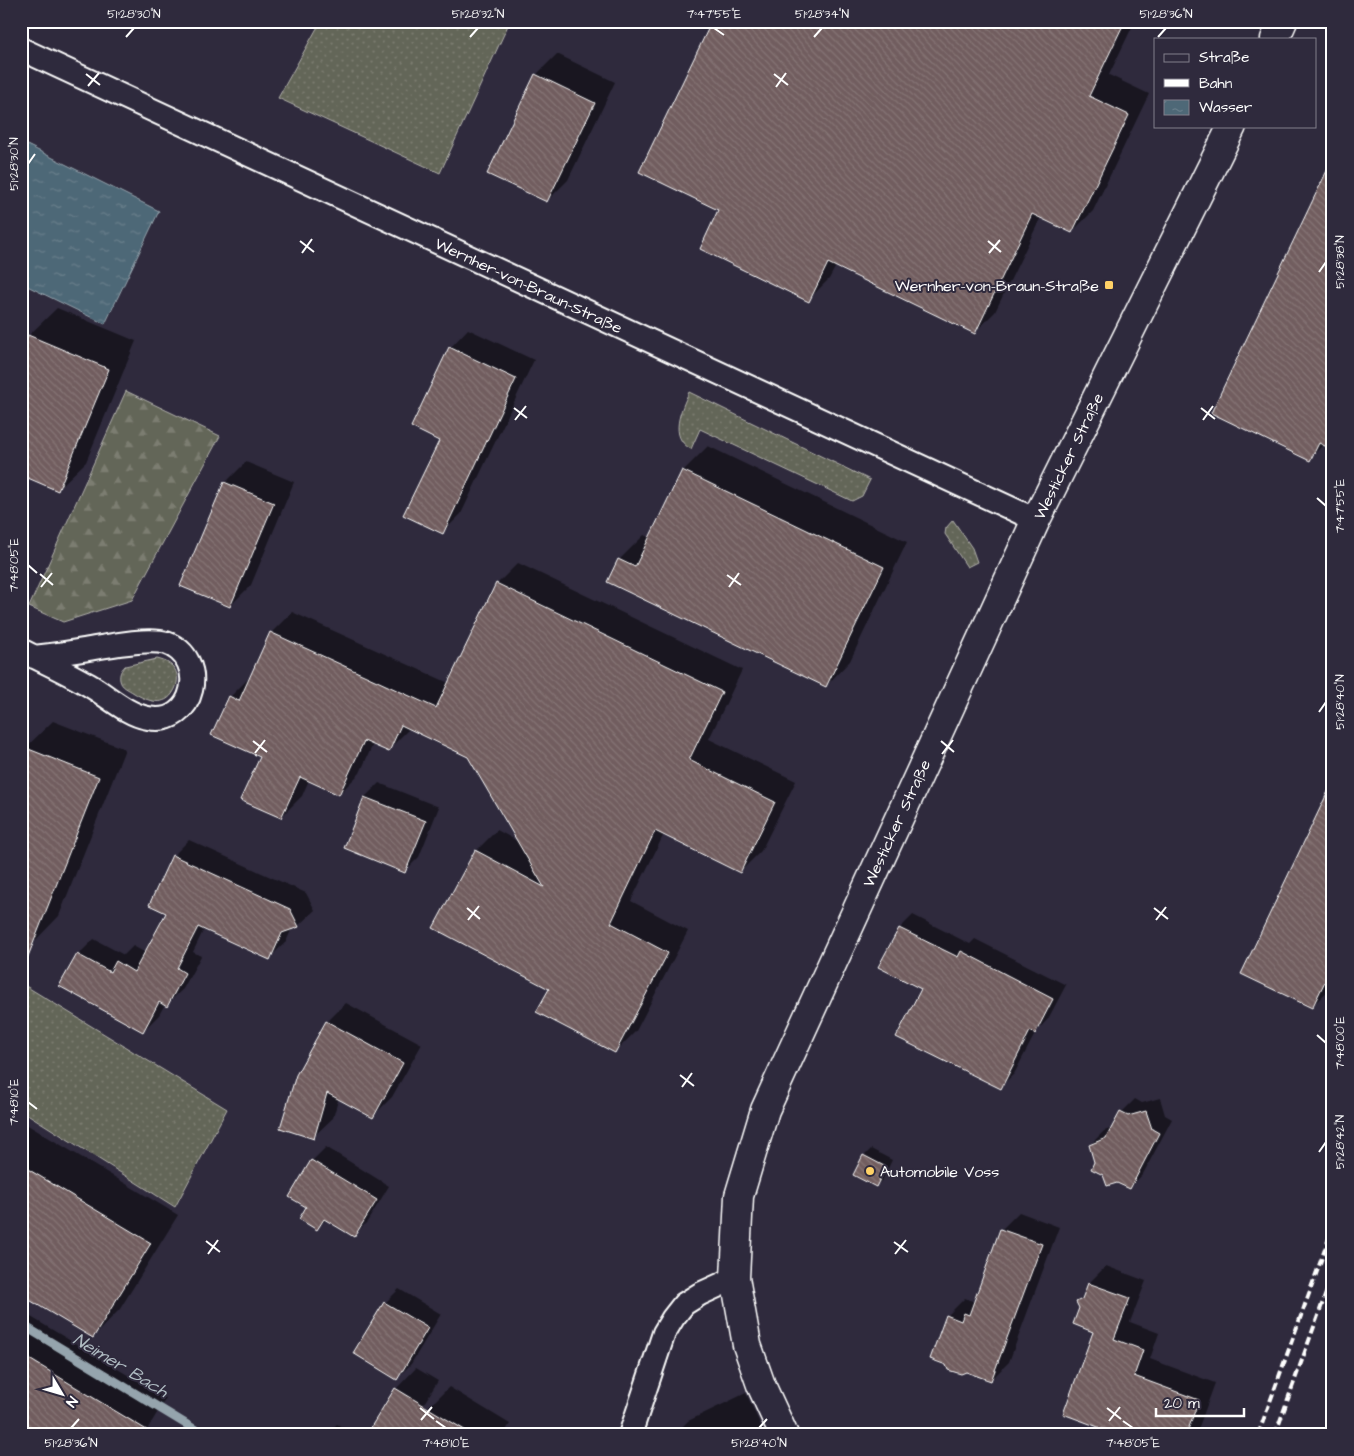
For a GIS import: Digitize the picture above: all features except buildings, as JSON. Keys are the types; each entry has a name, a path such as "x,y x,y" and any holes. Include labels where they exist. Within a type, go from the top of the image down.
{"main road":[{"path":"1274,38 1282,21"},
{"name":"Westicker Straße","path":"784,1435 762,1385 748,1345 735,1278 739,1196 765,1110 1036,520 1231,128"}],"street":[{"name":"Wernher-von-Braun-Straße","path":"21,49 1036,520"},
{"path":"142,642 165,642 182,652 192,669 192,691 181,710 167,719 148,718 123,707 89,685 27,653 142,642"},
{"path":"630,1435 664,1333 673,1318 684,1304 700,1294 735,1278"}],"green space":[{"path":"321,21 510,21 440,173 278,98"},
{"path":"126,391 220,436 132,600 63,622 29,607"},
{"path":"689,392 870,480 862,496 852,501 700,429 691,449 684,444 678,430 680,415"},
{"path":"953,520 972,548 977,562 967,567 945,534 946,528"},
{"path":"157,659 170,664 177,675 175,689 166,700 150,700 125,688 120,680 120,674 125,666"},
{"path":"24,985 227,1109 175,1207 21,1110 21,991"}],"water":[{"path":"21,142 159,211 105,324 21,283"}],"waterway":[{"name":"Neimer Bach","path":"21,1324 204,1435"}],"railway":[{"path":"1258,1435 1333,1227"},
{"path":"1275,1435 1333,1274"}],"place":[{"name":"Wernher-von-Braun-Straße","path":"1109,285"},
{"name":"Automobile Voss","path":"870,1171"}]}
